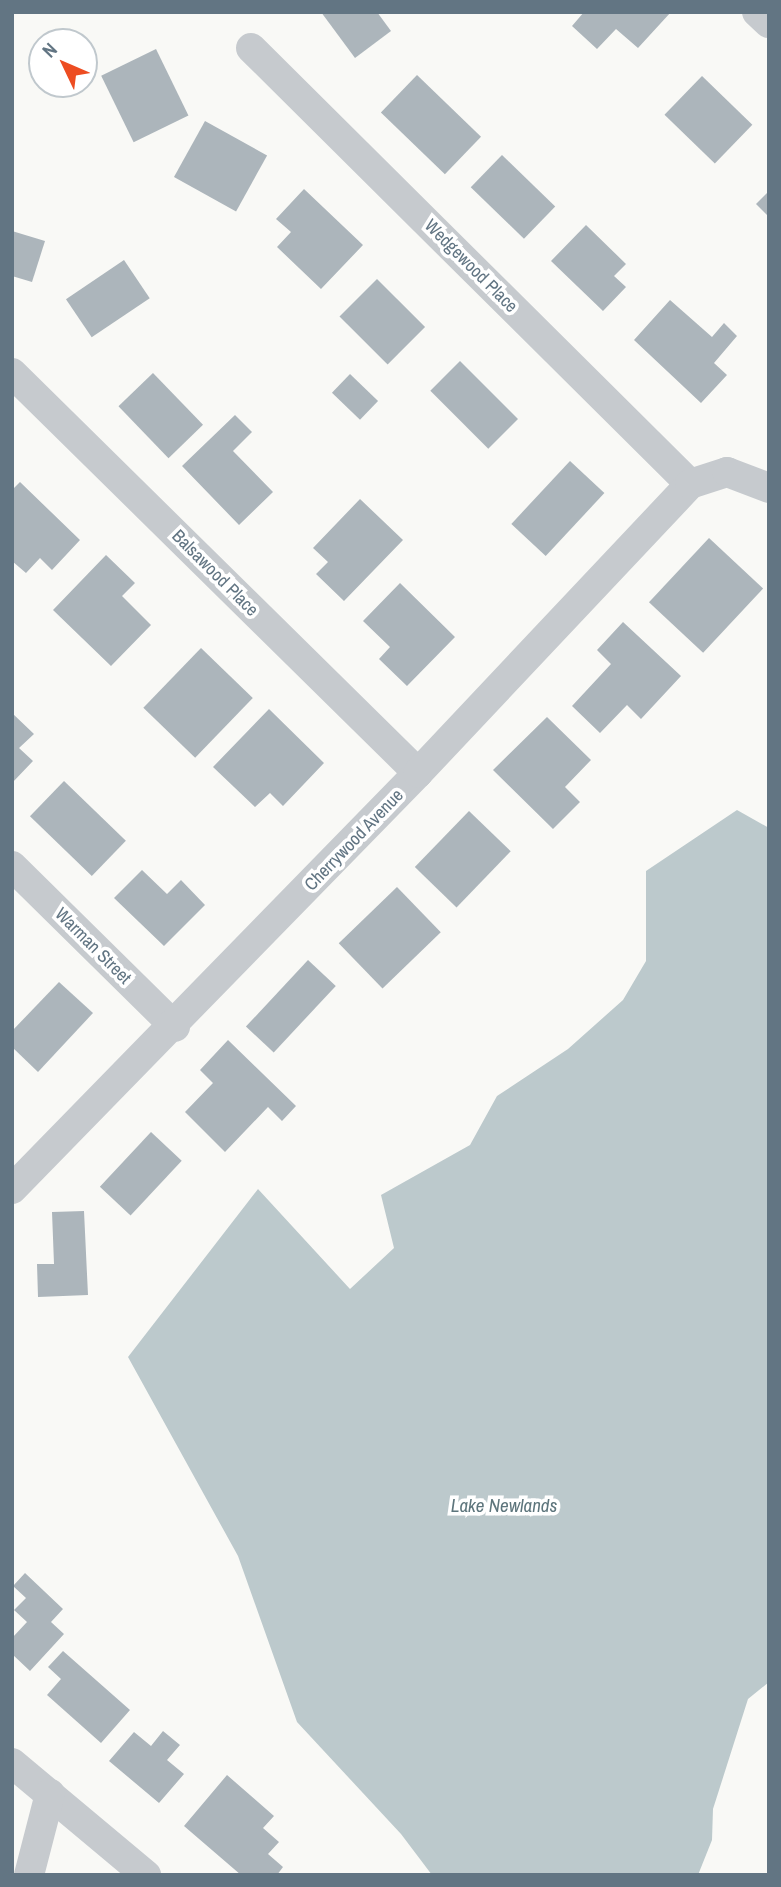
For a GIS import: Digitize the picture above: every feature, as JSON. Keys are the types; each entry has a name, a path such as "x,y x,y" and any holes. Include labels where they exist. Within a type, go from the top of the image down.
{"street":[{"path":"757,12 769,23"},
{"name":"Wedgewood Place","path":"251,48 690,484"},
{"name":"Balsawood Place","path":"12,373 418,774"},
{"path":"690,484 727,472 769,488"},
{"name":"Cherrywood Avenue","path":"12,1189 175,1027 418,774 690,484"},
{"name":"Warman Street","path":"12,866 175,1027"},
{"path":"12,1763 146,1875"},
{"path":"29,1875 50,1794"}],"water":[{"name":"Lake Newlands","path":"737,810 769,828 769,1682 748,1699 713,1809 712,1840 698,1875 432,1875 401,1834 297,1722 238,1556 128,1357 258,1189 350,1289 394,1248 381,1195 470,1145 497,1096 568,1049 623,1000 646,961 646,871"}],"building":[{"path":"321,12 377,12 391,31 355,58"},
{"path":"584,12 671,12 638,48 616,29 597,49 572,26"},
{"path":"156,49 188,116 134,142 101,76"},
{"path":"417,75 481,137 445,174 381,112"},
{"path":"702,76 752,125 715,163 664,115"},
{"path":"205,121 267,155 236,211 174,177"},
{"path":"502,155 555,206 524,239 471,187"},
{"path":"304,189 363,245 321,289 277,247 291,232 276,219"},
{"path":"769,191 769,217 756,204"},
{"path":"586,225 626,264 614,276 626,287 603,311 551,261"},
{"path":"12,231 45,241 32,282 12,276"},
{"path":"124,260 150,298 92,337 66,299"},
{"path":"377,279 425,327 388,365 340,316"},
{"path":"670,300 712,337 724,323 737,336 714,363 727,375 701,403 634,340"},
{"path":"460,361 518,419 488,449 430,391"},
{"path":"153,373 203,425 168,458 118,406"},
{"path":"350,374 378,401 360,420 332,393"},
{"path":"235,415 252,432 233,451 273,492 239,525 182,466"},
{"path":"570,461 604,493 546,556 511,524"},
{"path":"20,482 80,540 52,570 40,558 26,573 12,561 12,490"},
{"path":"360,499 403,540 344,601 316,574 328,562 313,548"},
{"path":"709,538 763,588 703,653 649,602"},
{"path":"106,555 135,583 122,596 151,625 111,666 53,610"},
{"path":"400,583 455,637 407,686 379,659 390,647 363,621"},
{"path":"623,622 681,676 641,719 627,705 600,733 572,706 611,664 597,650"},
{"path":"201,648 253,698 195,758 143,708"},
{"path":"269,709 324,763 283,806 270,793 255,807 213,767"},
{"path":"12,713 34,734 19,748 33,761 12,783"},
{"path":"547,717 591,760 565,787 580,802 553,829 493,770"},
{"path":"64,781 126,841 92,876 30,816"},
{"path":"469,811 511,851 457,907 415,867"},
{"path":"142,870 167,894 181,880 205,905 164,946 114,898"},
{"path":"397,887 441,932 382,989 339,943"},
{"path":"308,960 336,986 274,1052 246,1027"},
{"path":"59,982 93,1013 38,1072 12,1047 12,1031"},
{"path":"228,1040 296,1106 282,1121 268,1107 225,1152 185,1112 213,1083 200,1070"},
{"path":"151,1132 182,1161 131,1215 100,1187"},
{"path":"84,1211 88,1295 38,1297 37,1264 54,1264 52,1212"},
{"path":"25,1573 63,1609 51,1622 64,1634 30,1671 12,1654 12,1638 27,1622 14,1610 26,1598 13,1586"},
{"path":"63,1651 130,1710 101,1743 47,1695 61,1679 48,1667"},
{"path":"163,1731 180,1745 167,1760 184,1774 159,1803 109,1761 134,1732 151,1746"},
{"path":"227,1775 274,1816 263,1828 279,1842 268,1854 283,1867 277,1875 241,1875 184,1826"}]}
